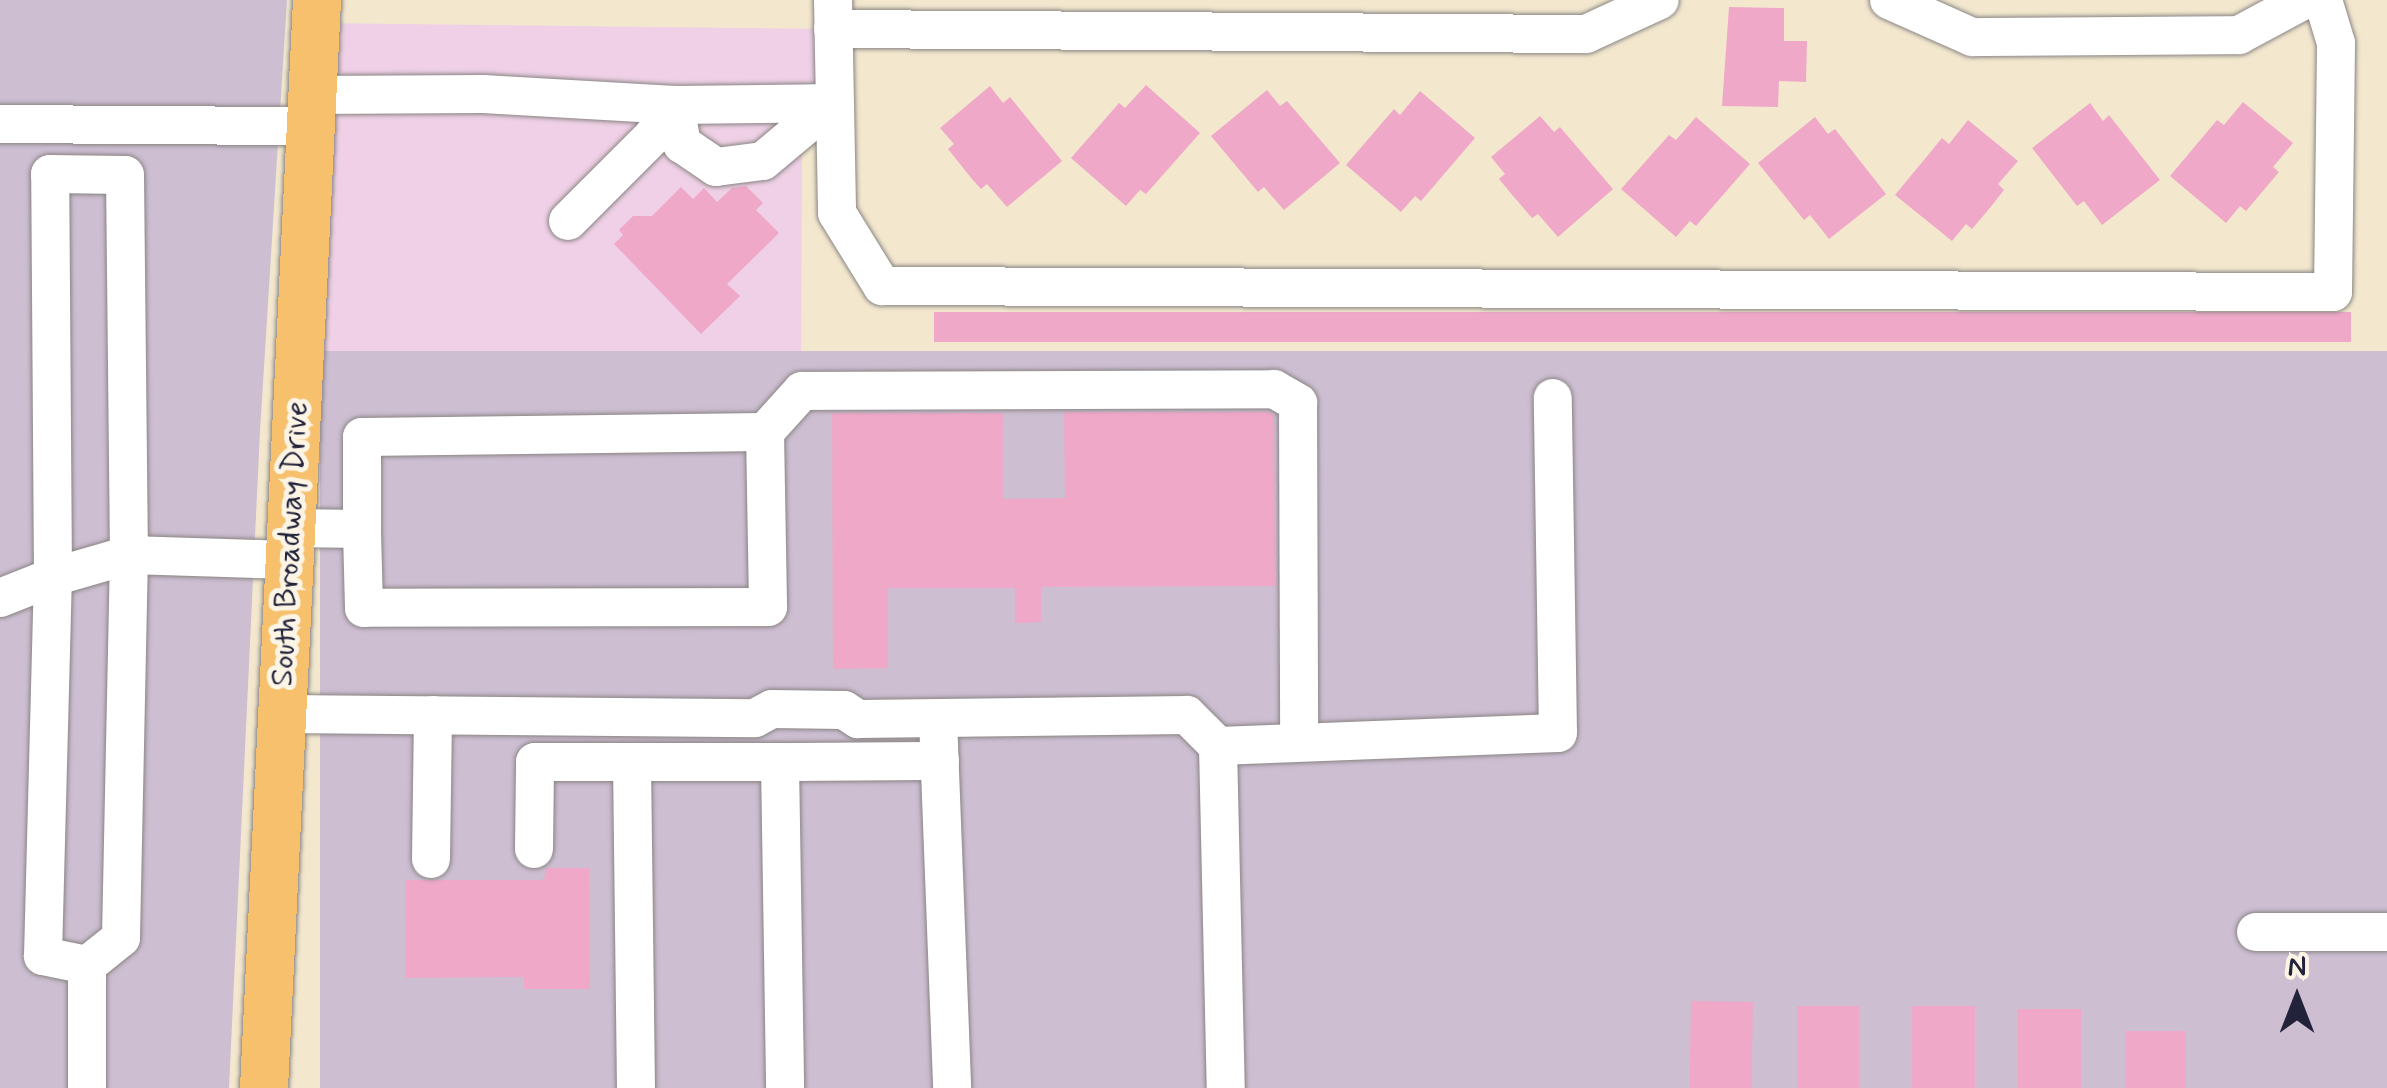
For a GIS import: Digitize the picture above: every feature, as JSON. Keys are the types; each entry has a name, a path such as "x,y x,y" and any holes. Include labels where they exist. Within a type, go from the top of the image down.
{"main road":[{"name":"South Broadway Drive","path":"264,1088 316,0"}],"street":[{"path":"1660,0 1586,34 1246,16 833,14 837,213 882,286 2333,292 2336,43 2323,0"},
{"path":"1889,0 1972,37 2239,35 2277,6"},
{"path":"0,124 311,110 483,94 675,106 832,103"},
{"path":"675,106 682,144 716,168 763,161 832,103"},
{"path":"568,220 653,136 675,106"},
{"path":"50,174 125,174 130,555 120,938 87,965 43,956 53,577 50,174"},
{"path":"765,432 362,437 364,608 768,607 765,432 802,391 1274,389 1298,403 1299,742"},
{"path":"1218,746 1558,733 1553,398"},
{"path":"0,598 53,577 130,555 290,544 362,529"},
{"path":"282,714 756,718 771,730 844,730 858,719 1187,715 1218,746 1226,1088"},
{"path":"431,859 433,715"},
{"path":"938,719 952,1088"},
{"path":"534,849 535,762 940,761"},
{"path":"632,762 636,1088"},
{"path":"780,762 785,1088"},
{"path":"2256,932 2387,932"},
{"path":"87,965 88,1088"}],"shaded area":[{"path":"0,0 287,0 260,431 229,1088 0,1088"},
{"path":"316,23 833,29 802,149 801,381 298,380"},
{"path":"320,351 2387,351 2387,1088 320,1088"}],"building":[{"path":"1729,7 1784,8 1784,41 1807,41 1806,82 1779,81 1778,107 1722,106"},
{"path":"1146,85 1200,133 1146,194 1140,190 1126,206 1071,158 1119,103 1125,108"},
{"path":"990,86 1003,103 1010,97 1062,161 1007,207 987,184 981,189 972,179 948,149 954,144 940,128"},
{"path":"1267,90 1280,106 1287,101 1340,163 1284,210 1264,187 1258,192 1211,136"},
{"path":"1420,91 1475,138 1421,201 1415,196 1401,212 1346,165 1394,109 1400,115"},
{"path":"2243,102 2293,143 2273,167 2279,172 2246,211 2240,206 2226,223 2170,176 2217,120 2224,125"},
{"path":"2090,103 2103,121 2109,115 2160,180 2102,225 2084,201 2077,206 2032,148"},
{"path":"1540,116 1554,132 1560,127 1613,189 1558,237 1538,214 1532,218 1514,197 1499,179 1505,174 1491,157"},
{"path":"1696,117 1750,164 1696,226 1690,221 1676,237 1621,189 1669,135 1676,140"},
{"path":"1815,117 1828,134 1835,129 1886,194 1829,239 1810,215 1804,220 1758,163"},
{"path":"1968,120 2018,161 1998,184 2004,190 1989,209 1972,229 1966,224 1952,241 1895,195 1942,138 1949,144"},
{"path":"746,186 763,203 756,210 779,233 727,284 740,296 701,334 614,244 623,235 619,230 633,216 652,216 681,187 693,199 704,188 717,202 732,188"},
{"path":"934,312 2351,312 2351,342 934,342"},
{"path":"1064,412 1274,415 1275,586 1041,587 1041,622 1015,623 1015,588 888,588 888,668 833,669 832,413 1003,413 1003,499 1065,498"},
{"path":"546,868 589,868 590,989 524,989 524,977 406,978 405,880 544,880"},
{"path":"1691,1001 1753,1002 1751,1088 1689,1088"},
{"path":"1797,1006 1859,1006 1859,1088 1797,1088"},
{"path":"1912,1006 1975,1006 1975,1088 1912,1088"},
{"path":"2017,1009 2081,1009 2081,1088 2017,1088"},
{"path":"2125,1031 2186,1031 2186,1088 2125,1088"}]}
